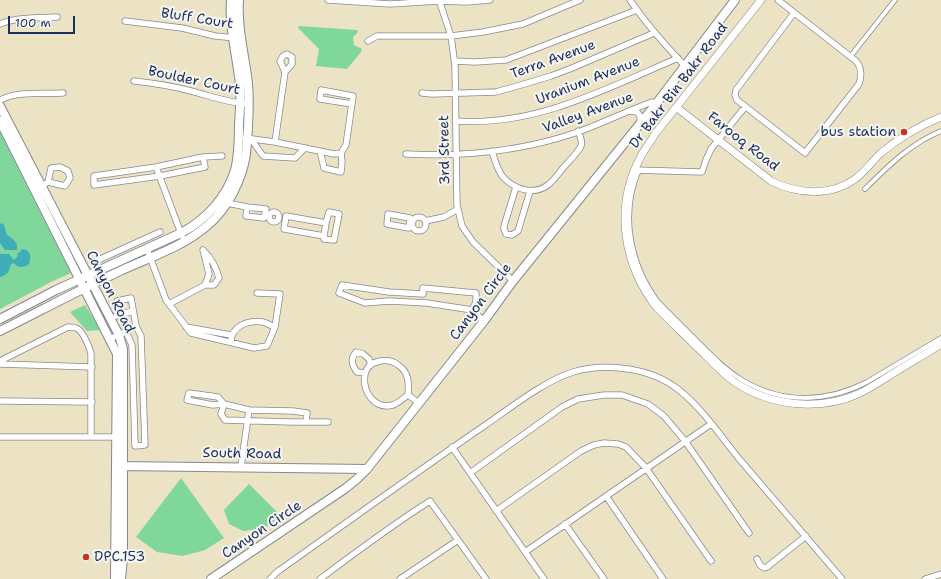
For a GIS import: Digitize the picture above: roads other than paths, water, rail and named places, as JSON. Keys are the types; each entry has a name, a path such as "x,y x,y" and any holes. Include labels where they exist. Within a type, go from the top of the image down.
{"main road":[{"path":"0,331 92,284 184,242 209,225 227,203 242,172 246,155 244,103 245,63 237,38 230,24 231,0"},
{"path":"237,38 239,0"},
{"name":"Canyon Circle","path":"211,579 346,488 367,469 513,281 656,104 684,65 735,0"},
{"name":"Canyon Road","path":"0,106 42,186 84,278 84,288 117,354 120,404 120,466 123,558 121,579"},
{"name":"Canyon Road","path":"0,121 42,186"},
{"path":"0,319 56,290 192,228 220,199 228,186 246,138"},
{"name":"Canyon Road","path":"84,278 92,284 123,333 124,349 120,404"},
{"name":"Canyon Road","path":"115,579 120,466"},
{"name":"South Road","path":"120,466 367,469"}],"street":[{"path":"328,0 390,4 490,0"},
{"path":"368,41 377,36 452,36 483,32 523,24 580,0"},
{"path":"630,0 654,33 684,65"},
{"name":"Dr Bakr Bin Bakr Road","path":"761,0 676,107 645,150 629,186 626,198 625,228 630,258 641,284 657,308 726,376 744,388 778,402 815,404 837,401 864,391 941,344"},
{"path":"778,0 856,61 861,69 861,79 859,84 805,153 735,98 736,90 794,13"},
{"path":"850,57 895,0"},
{"name":"3rd Street","path":"436,1 452,36 455,61 458,209 462,226 473,242 513,281"},
{"path":"455,61 475,62 506,60 637,10"},
{"path":"0,24 30,18 57,17"},
{"name":"Bluff Court","path":"125,21 182,28 215,36 237,38"},
{"name":"Terra Avenue","path":"422,93 496,92 551,76 654,33"},
{"name":"Uranium Avenue","path":"456,121 495,121 528,116 558,108 678,58"},
{"path":"275,142 286,72"},
{"name":"Boulder Court","path":"134,81 171,86 244,103"},
{"path":"320,151 324,168 341,172 341,153 346,145 352,104 353,96 321,90 320,99 352,104"},
{"path":"0,100 9,96 63,93"},
{"name":"Valley Avenue","path":"406,154 429,155 492,152 538,144 578,131 652,102 656,104"},
{"name":"Farooq Road","path":"676,107 775,183 794,190 815,192 835,188 850,182 903,136 914,129 941,117"},
{"path":"745,107 708,154 702,172 637,170 633,183 629,213 630,240 638,266 650,292 658,302 722,366 752,386 786,397 807,398 830,396 854,389 941,338"},
{"path":"625,112 637,112 641,119 639,124"},
{"path":"492,152 503,177 516,187 530,191 540,190 549,184 576,154 581,145 578,131"},
{"path":"865,189 897,158 927,138 941,131"},
{"path":"246,138 275,142 334,154 341,153"},
{"path":"246,138 263,156 295,158 306,148"},
{"path":"203,157 205,167 160,176 94,185 94,176 156,167 203,157 222,156"},
{"path":"188,160 190,170"},
{"path":"156,167 184,242"},
{"path":"516,187 504,226 506,234 512,235 518,232 530,191"},
{"path":"227,203 266,210 267,215 272,222 276,222 286,216 326,223"},
{"path":"247,207 246,216 264,218 267,215"},
{"path":"425,222 444,217 458,209"},
{"path":"282,219 284,229 324,236 324,239 334,240 339,214 328,212 324,236"},
{"path":"418,217 422,218 425,222 424,228 420,230 414,229 411,222 418,217"},
{"path":"96,261 160,232"},
{"path":"147,249 166,300 191,333 254,348 267,346 275,327 280,294 257,293"},
{"path":"169,304 206,285 214,285 219,278 217,269 210,256 203,250 210,274 206,285"},
{"path":"113,253 121,270"},
{"path":"472,310 476,302 476,293 423,288 423,294 389,292 342,286 339,293 365,303 389,301 427,303 472,310 484,320"},
{"path":"123,333 132,345 135,446 145,445 141,336 136,326 132,298 117,301 114,317 133,311"},
{"path":"231,342 231,335 237,328 249,322 263,322 275,327"},
{"path":"109,338 136,326"},
{"path":"0,361 62,329 68,327 79,329 90,349 92,367 91,437"},
{"path":"186,327 231,335"},
{"path":"365,373 357,372 352,365 352,357 356,352 363,354 370,362"},
{"path":"370,362 385,360 397,364 405,370 409,384 408,395"},
{"path":"370,362 365,373 365,383 368,393 373,401 383,405 392,405 408,395"},
{"path":"0,364 92,367"},
{"path":"270,579 277,572 548,382 572,372 590,368 623,368 657,378 678,390 711,424 739,459 842,579"},
{"path":"224,404 218,397 189,393 187,400 213,405 224,404 249,410 294,411 307,413 306,422"},
{"path":"408,395 419,402"},
{"path":"470,473 562,407 578,399 604,395 622,395 648,404 664,416 686,441 750,533"},
{"path":"0,401 92,402"},
{"path":"120,404 134,402"},
{"path":"224,404 220,414 225,420 328,422"},
{"path":"241,467 249,410"},
{"path":"291,422 294,411"},
{"path":"525,552 711,424"},
{"path":"0,437 120,437"},
{"path":"496,511 581,451 594,445 604,443 618,444 626,447 646,468 711,561"},
{"path":"452,448 544,579"},
{"path":"606,496 663,579"},
{"path":"320,579 372,540 430,501 486,579"},
{"path":"566,524 604,579"},
{"path":"757,559 760,566 764,568 767,567 806,536"},
{"path":"400,579 458,540"},
{"path":"925,579 941,574"}],"water":[{"path":"2,223 7,235 17,244 17,250 5,250 0,243 0,224"},
{"path":"22,249 27,250 29,253 29,264 21,267 13,263 11,264 9,271 0,277 0,254 9,254 14,260"}],"place":[{"name":"bus station","path":"904,132"},
{"name":"DPC.153","path":"86,557"}]}
